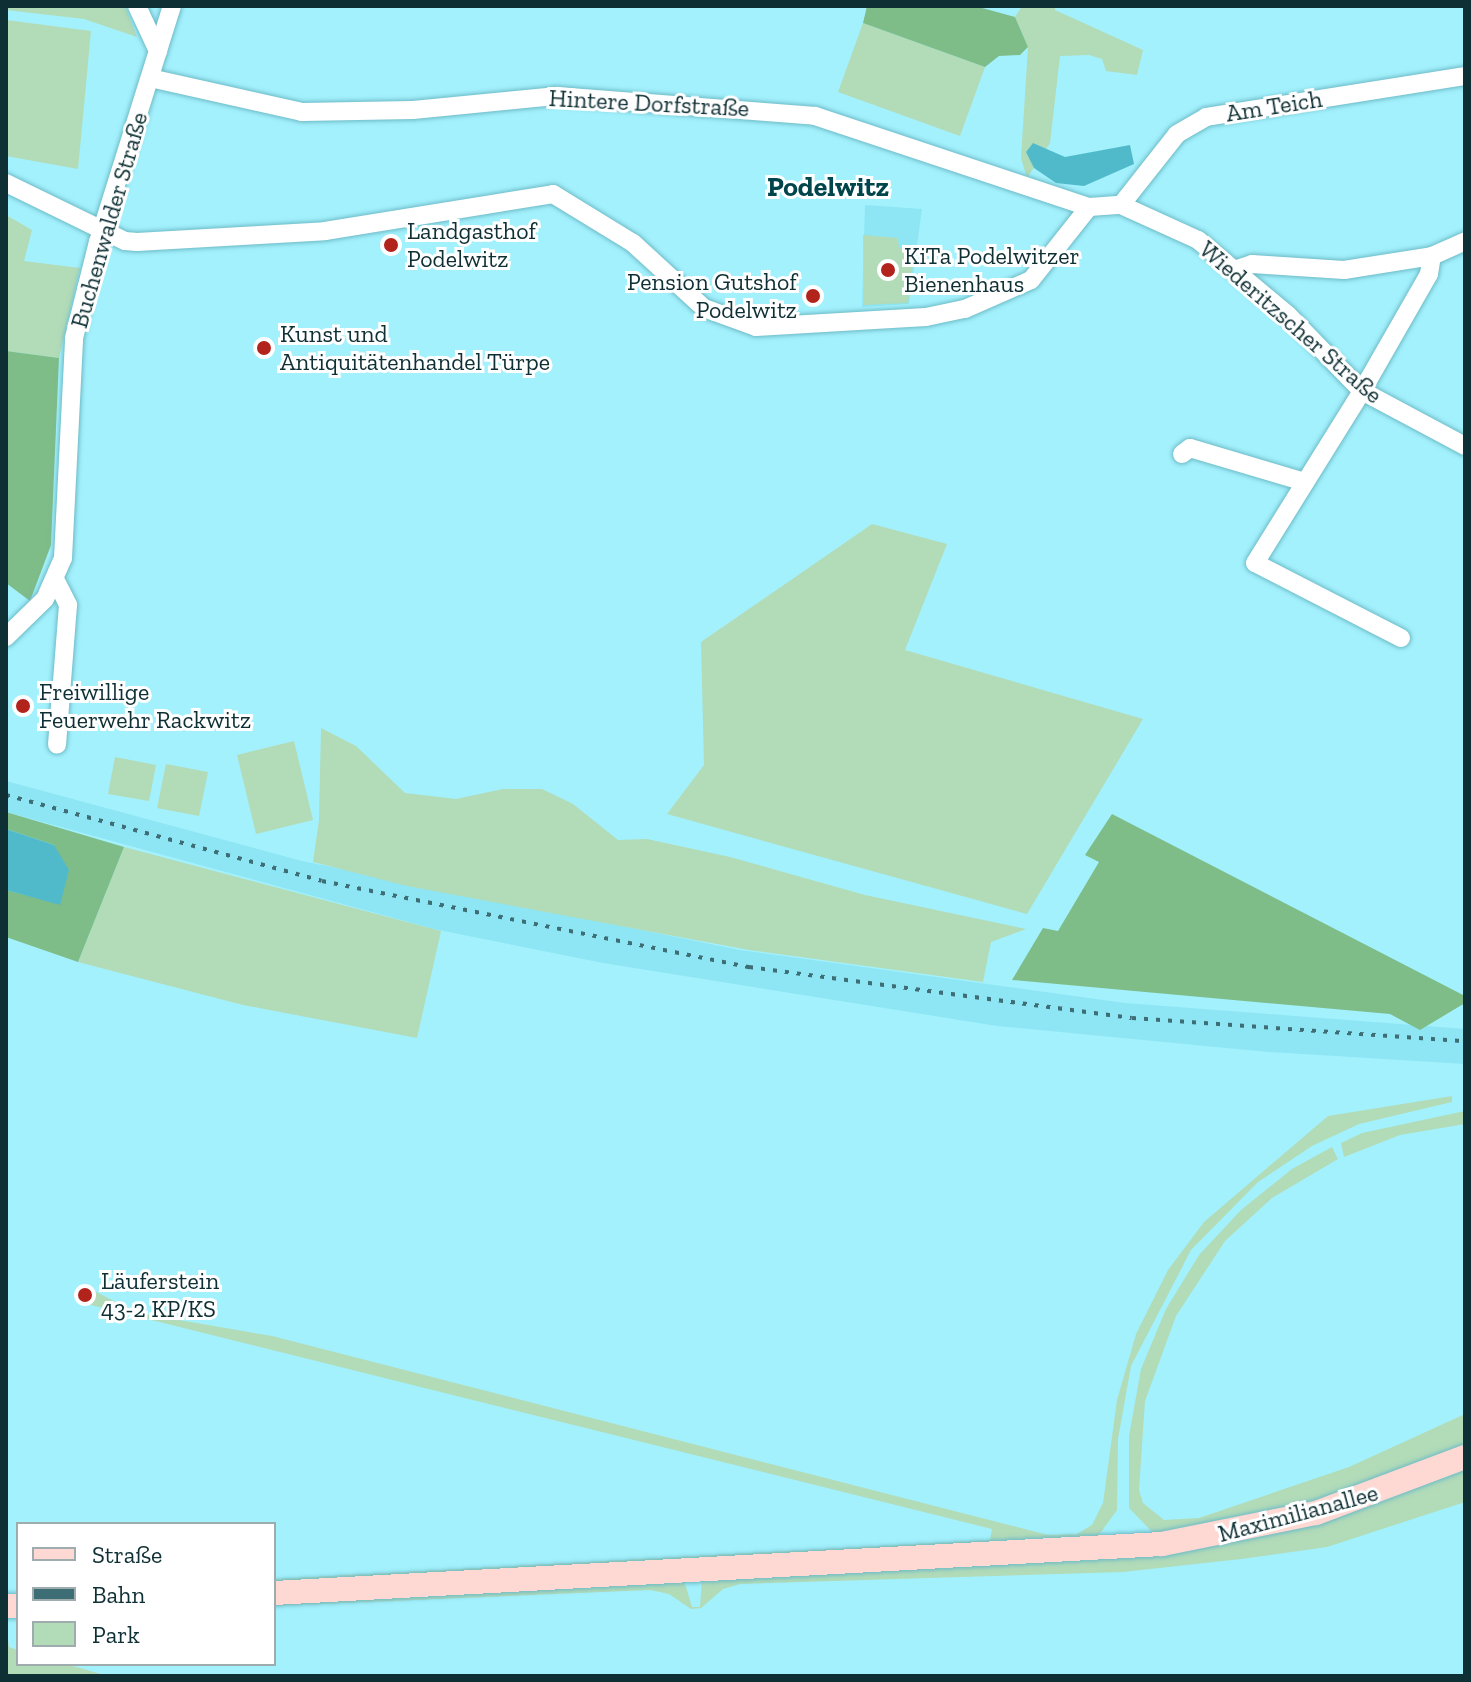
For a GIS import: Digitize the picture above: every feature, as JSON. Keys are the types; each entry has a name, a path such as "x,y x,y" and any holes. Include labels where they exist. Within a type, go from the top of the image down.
{"main road":[{"name":"Maximilianallee","path":"276,1593 1126,1548 1211,1537 1316,1513 1465,1457"}],"street":[{"path":"137,6 158,51"},
{"name":"Buchenwalder Straße","path":"6,637 24,623 56,581 66,542 74,338 103,230 172,6"},
{"name":"Am Teich","path":"1121,205 1177,134 1206,117 1461,76"},
{"name":"Hintere Dorfstraße","path":"150,78 302,112 413,110 557,96 815,116 1089,207"},
{"path":"6,183 103,230 137,242 325,231 553,194 633,243 715,315 742,325 769,327 926,317 965,309 1031,280 1089,207"},
{"name":"Wiederitzscher Straße","path":"1089,207 1121,205 1198,240 1237,269 1362,391 1465,446"},
{"path":"1237,269 1252,264 1344,270 1432,256 1465,241"},
{"path":"1401,638 1255,563 1362,391 1429,274 1432,256"},
{"path":"1182,454 1190,448 1305,482"},
{"path":"56,581 68,605 57,745"}],"shaded area":[{"path":"1033,143 1065,157 1130,145 1134,164 1084,186 1056,183 1034,168 1026,152"},
{"name":"KiTa Podelwitzer Bienenhaus","path":"865,205 922,209 909,304 862,307"},
{"path":"6,781 302,861 740,950 1125,1003 1465,1029 1465,1064 1268,1052 997,1026 603,963 434,929 6,812"},
{"path":"6,829 54,845 69,870 60,905 6,890"}],"green space":[{"path":"6,6 125,6 137,37 84,19 6,10"},
{"path":"867,6 975,6 1015,17 1028,47 1020,55 999,56 985,67 863,23"},
{"path":"1022,6 1055,6 1055,10 1143,50 1137,75 1106,71 1102,59 1089,55 1060,56 1050,143 1027,178 1021,158 1028,47 1015,17"},
{"path":"6,20 91,31 78,169 6,156"},
{"path":"863,23 985,67 960,136 838,92"},
{"path":"6,215 32,230 24,261 80,268 59,358 6,351"},
{"path":"863,235 898,238 899,248 915,250 908,303 864,305"},
{"path":"6,351 59,358 51,545 30,601 6,583"},
{"path":"872,524 947,544 905,650 1143,719 1027,914 667,814 704,765 701,642"},
{"path":"321,728 356,746 405,793 456,799 503,789 542,789 573,804 618,840 647,839 730,857 865,895 1026,929 991,942 983,982 749,950 407,886 313,862 319,820"},
{"path":"294,741 313,820 256,834 237,755"},
{"path":"115,757 156,765 149,801 108,794"},
{"path":"166,764 208,772 199,816 157,808"},
{"path":"6,812 124,847 78,962 6,937 6,890 60,904 54,845 6,829"},
{"path":"1112,814 1465,996 1465,1003 1420,1030 1390,1014 1012,980 1043,928 1058,931 1099,862 1085,855"},
{"path":"124,847 441,931 417,1038 243,1005 78,962"},
{"path":"1452,1096 1452,1102 1359,1124 1312,1146 1258,1182 1191,1250 1131,1366 1118,1439 1117,1510 1096,1539 276,1585 276,1579 990,1540 992,1529 87,1304 92,1290 138,1313 272,1336 1048,1535 1077,1534 1092,1525 1103,1503 1117,1400 1136,1334 1168,1270 1204,1222 1328,1116"},
{"path":"1465,1111 1465,1124 1400,1135 1344,1157 1341,1143 1362,1133"},
{"path":"1332,1147 1338,1159 1272,1198 1225,1241 1176,1316 1145,1401 1139,1490 1143,1503 1164,1520 1199,1518 1349,1467 1465,1414 1465,1451 1354,1494 1155,1535 1129,1508 1129,1436 1141,1369 1166,1309 1199,1255 1241,1210 1292,1169"},
{"path":"1465,1468 1465,1502 1327,1547 1241,1559 1123,1572 740,1584 723,1589 701,1608 691,1609 669,1594 650,1590 276,1606 276,1601 684,1580 692,1607 700,1607 702,1579 1128,1556"},
{"path":"6,1624 9,1647 16,1649 16,1666 73,1666 108,1676 6,1676"}],"railway":[{"path":"6,795 322,881 749,967 1132,1018 1465,1041"}],"place":[{"name":"Landgasthof Podelwitz","path":"391,245"},
{"name":"KiTa Podelwitzer Bienenhaus","path":"888,270"},
{"name":"Pension Gutshof Podelwitz","path":"813,296"},
{"name":"Kunst und Antiquitätenhandel Türpe","path":"264,348"},
{"name":"Freiwillige Feuerwehr Rackwitz","path":"23,706"},
{"name":"Läuferstein 43-2 KP/KS","path":"85,1295"}],"district":[{"name":"Podelwitz","path":"828,187"}]}
